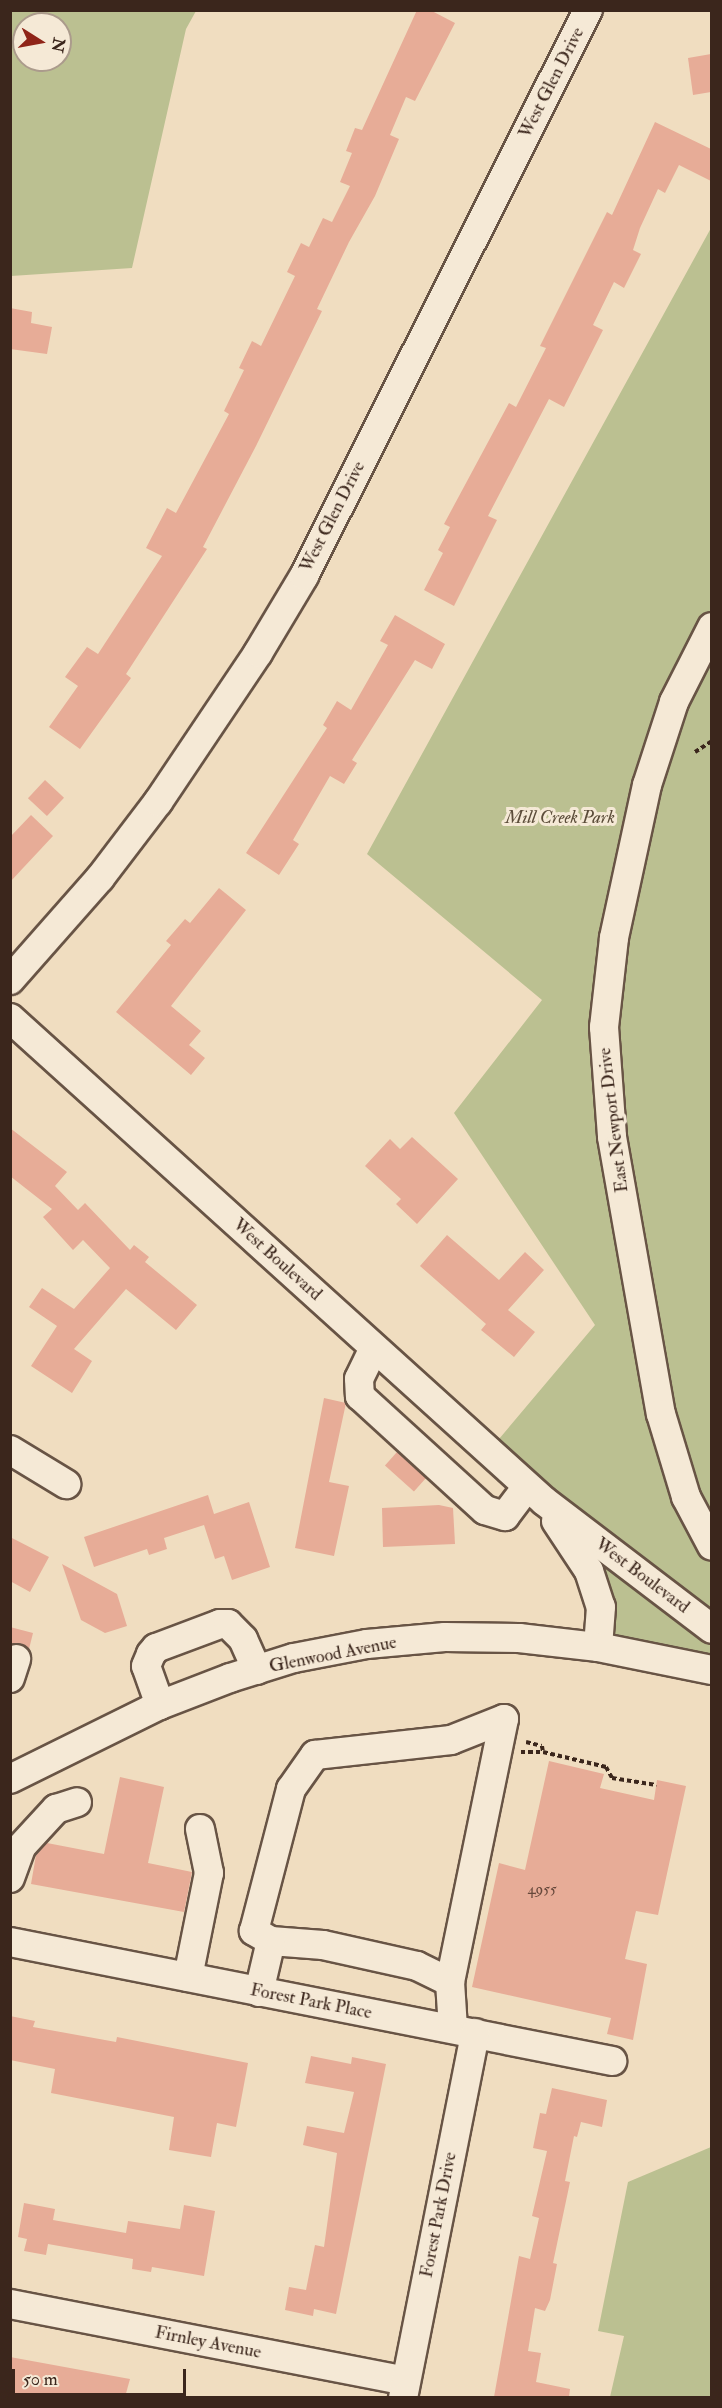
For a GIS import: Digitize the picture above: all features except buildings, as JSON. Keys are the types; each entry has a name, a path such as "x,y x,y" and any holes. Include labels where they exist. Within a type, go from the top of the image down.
{"street":[{"name":"West Glen Drive","path":"10,980 100,878 158,802 258,653 304,576 588,10"},
{"name":"East Newport Drive","path":"711,627 674,702 647,785 614,938 604,1027 612,1137 662,1414 682,1487 711,1546"},
{"name":"West Boulevard","path":"10,1018 536,1494 711,1629"},
{"path":"374,1348 359,1379 360,1396 484,1510 505,1516 536,1494"},
{"path":"450,1477 480,1445"},
{"path":"10,1450 66,1484"},
{"name":"West Boulevard","path":"536,1494 589,1571 601,1607 598,1647"},
{"path":"160,1705 146,1666 151,1654 156,1648 220,1624 228,1624 243,1639 257,1670"},
{"name":"Glenwood Avenue","path":"10,1779 160,1705 257,1670 367,1644 445,1637 519,1638 598,1647 711,1670"},
{"name":"Forest Park Drive","path":"271,1941 254,1931 291,1790 315,1755 451,1740 504,1719 450,1983 464,2031 405,2389"},
{"path":"10,1878 21,1846 56,1809 77,1802"},
{"path":"188,1977 209,1873 200,1829"},
{"path":"259,1992 271,1941 323,1945 417,1966 450,1983"},
{"name":"Forest Park Place","path":"10,1942 612,2061"},
{"name":"Firnley Avenue","path":"10,2304 405,2389"}],"path":[{"path":"695,752 711,741"},
{"path":"519,1741 542,1746 543,1752"},
{"path":"523,1753 543,1752 606,1767 612,1778 656,1785"}],"green space":[{"path":"11,10 196,11 186,29 132,268 11,276"},
{"name":"Mill Creek Park","path":"711,228 711,1670 598,1647 589,1571 488,1452 595,1325 454,1113 542,1000 367,854"},
{"path":"711,2147 711,2397 610,2397 624,2336 598,2331 628,2182"}]}
